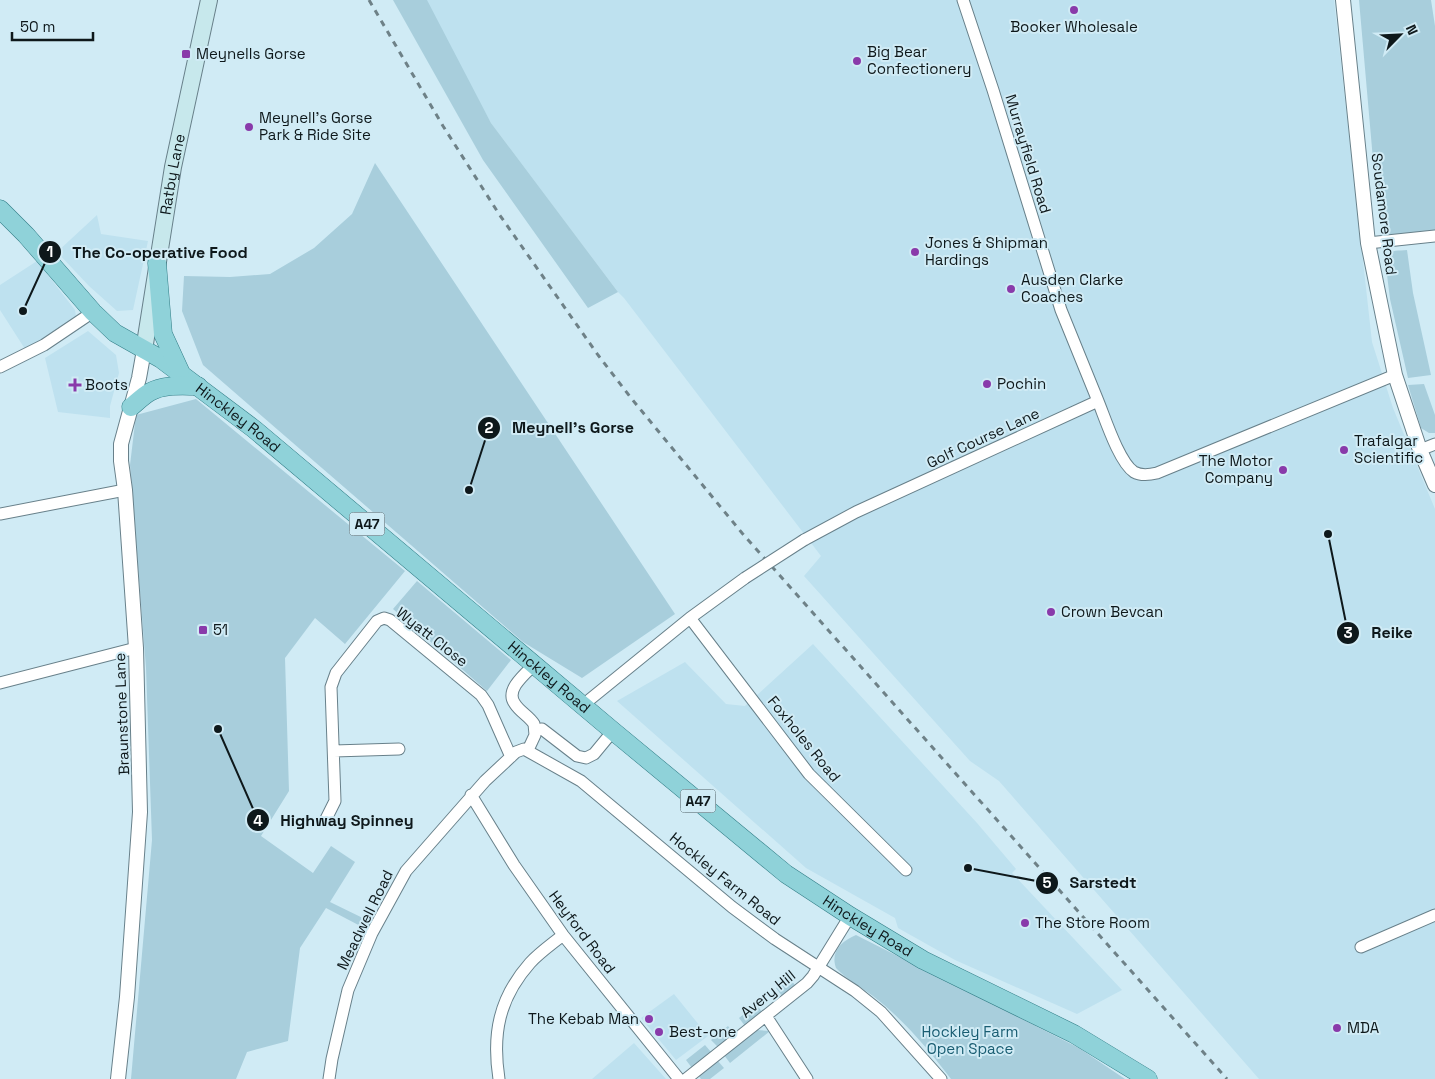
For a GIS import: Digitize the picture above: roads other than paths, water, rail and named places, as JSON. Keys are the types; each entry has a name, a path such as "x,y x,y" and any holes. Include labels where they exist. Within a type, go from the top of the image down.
{"main road":[{"name":"Ratby Lane","path":"144,350 173,167 210,0"},
{"name":"Hinckley Road","path":"0,209 26,235 93,312 115,333 161,359 254,429 786,874 850,916 923,960 1074,1034 1148,1079"},
{"path":"157,263 163,334 181,374"},
{"path":"131,407 150,392 172,386 198,386"}],"street":[{"name":"Murrayfield Road","path":"963,0 996,99 1061,310 1098,401"},
{"name":"Scudamore Road","path":"1343,0 1368,243 1395,375 1420,450 1435,485"},
{"path":"1368,243 1435,236"},
{"path":"0,367 44,345 93,312"},
{"name":"Braunstone Lane","path":"118,1079 128,997 140,812 136,648 121,444 144,350"},
{"path":"1098,401 1122,460 1135,473 1146,476 1395,375"},
{"name":"Golf Course Lane","path":"583,705 690,618 745,578 804,540 856,512 1098,401"},
{"path":"1420,450 1435,444"},
{"path":"0,514 125,490"},
{"name":"Wyatt Close","path":"325,821 335,801 331,687 336,673 377,621 384,618 390,620 481,695 488,705 512,757"},
{"name":"Foxholes Road","path":"690,618 809,774 906,870"},
{"path":"0,683 136,648"},
{"path":"528,750 535,730 531,720 515,704 512,693 517,683 535,664"},
{"path":"535,730 542,729 577,756 586,758 594,754 613,731"},
{"path":"334,751 399,750"},
{"name":"Meadwell Road","path":"329,1079 348,990 372,933 406,871 471,796 520,750 528,750"},
{"name":"Hockley Farm Road","path":"528,750 581,781 732,907 775,939 855,991 881,1012 941,1079"},
{"name":"Heyford Road","path":"471,796 514,865 562,935 680,1079"},
{"path":"1361,947 1435,915"},
{"name":"Avery Hill","path":"686,1079 807,983 850,916"},
{"path":"498,1079 495,1051 499,1021 506,998 518,978 531,962 562,935"},
{"path":"766,1016 807,1079"}],"railway":[{"path":"369,0 443,126 499,214 598,355 631,398 742,533 1227,1079"}],"place":[{"name":"Booker Wholesale","path":"1074,10"},
{"name":"Meynells Gorse","path":"186,54"},
{"name":"Big Bear Confectionery","path":"857,61"},
{"name":"Meynell's Gorse Park & Ride Site","path":"249,127"},
{"name":"Jones & Shipman Hardings","path":"915,252"},
{"name":"Ausden Clarke Coaches","path":"1011,289"},
{"name":"The Co-operative Food","path":"23,311"},
{"name":"Pochin","path":"987,384"},
{"name":"Boots","path":"75,385"},
{"name":"Trafalgar Scientific","path":"1344,450"},
{"name":"The Motor Company","path":"1283,470"},
{"name":"Meynell's Gorse","path":"469,490"},
{"name":"Reike","path":"1328,534"},
{"name":"Crown Bevcan","path":"1051,612"},
{"name":"51","path":"203,630"},
{"name":"Highway Spinney","path":"218,729"},
{"name":"Sarstedt","path":"968,868"},
{"name":"The Store Room","path":"1025,923"},
{"name":"The Kebab Man","path":"649,1019"},
{"name":"MDA","path":"1337,1028"},
{"name":"Best-one","path":"659,1032"}],"park label":[{"name":"Hockley Farm Open Space","path":"970,1040"}]}
